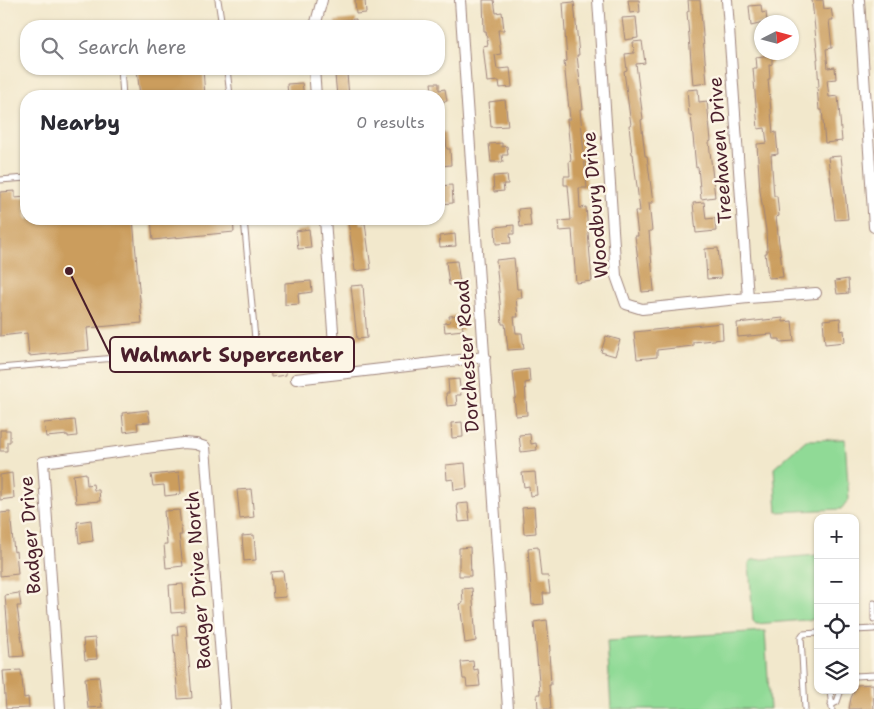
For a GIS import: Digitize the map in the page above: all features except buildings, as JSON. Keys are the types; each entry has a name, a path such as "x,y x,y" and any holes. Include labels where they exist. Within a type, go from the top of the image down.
{"street":[{"path":"317,20 322,0"},
{"name":"Dorchester Road","path":"460,0 508,709"},
{"name":"Woodbury Drive","path":"598,0 616,276 626,304 642,309 816,293"},
{"name":"Treehaven Drive","path":"727,0 748,298"},
{"path":"858,0 874,227"},
{"path":"314,75 316,90"},
{"path":"325,225 336,373"},
{"path":"296,379 485,357"},
{"name":"Badger Drive","path":"60,709 43,462 183,443 196,444 205,448"},
{"name":"Badger Drive North","path":"205,448 225,709"}],"lane":[{"path":"218,0 221,20"},
{"path":"121,75 123,90"},
{"path":"228,75 229,90"},
{"path":"0,180 20,178"},
{"path":"0,368 157,353 177,363 190,365 231,361 244,357 252,349 255,339 245,225"},
{"path":"874,603 874,619"},
{"path":"859,630 874,629"},
{"path":"805,709 801,637 803,634 814,633"},
{"path":"859,676 874,675"},
{"path":"830,694 831,707"},
{"path":"831,707 837,702 840,694"}],"green space":[{"path":"845,439 849,499 841,509 777,512 774,468 806,440"},
{"path":"814,555 814,619 756,624 753,621 749,563 752,560"},
{"path":"765,631 770,709 611,709 607,641"}],"place":[{"name":"Walmart Supercenter","path":"69,271"}]}
